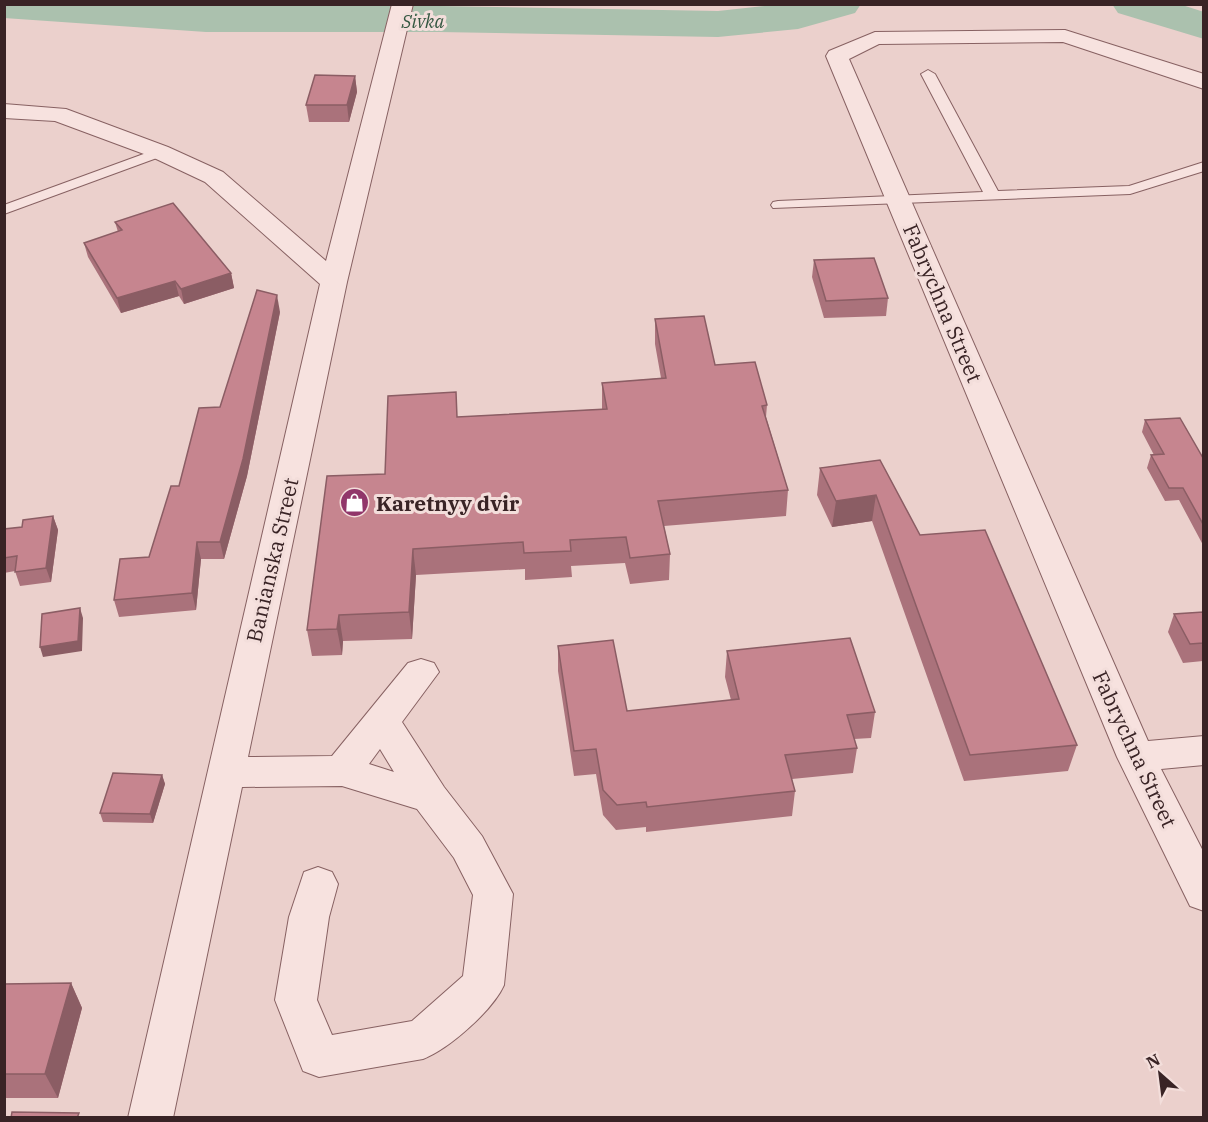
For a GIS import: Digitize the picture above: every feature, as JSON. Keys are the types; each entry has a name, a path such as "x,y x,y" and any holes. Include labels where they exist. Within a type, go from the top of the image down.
{"street":[{"name":"Banianska Street","path":"150,1118 334,282 401,15"},
{"name":"Fabrychna Street","path":"1203,82 1065,36 875,38 837,56 1136,757 1203,894"},
{"path":"4,111 58,114 160,152 214,177 334,282"},
{"path":"342,771 422,672"},
{"path":"318,884 309,917 296,1000 319,1057 423,1039 483,985 493,894 468,847 429,798 382,721"},
{"path":"1136,757 1203,750"},
{"path":"225,772 342,771 429,798"}],"lane":[{"path":"928,74 993,196"},
{"path":"4,210 160,152"},
{"path":"778,205 1130,190 1203,166"}],"building":[{"path":"315,75 355,76 347,105 306,105"},
{"path":"173,203 231,273 181,289 175,281 117,298 84,243 122,230 115,222"},
{"path":"874,258 888,298 826,301 814,260"},
{"path":"257,290 277,295 243,459 220,542 197,542 192,593 114,600 120,559 149,557 171,486 179,486 199,408 220,407"},
{"path":"704,316 715,365 755,362 767,405 762,406 788,490 658,501 670,554 630,558 626,537 570,540 571,551 524,553 523,542 413,549 409,612 339,615 337,629 307,630 327,476 385,474 388,396 456,392 457,417 607,409 602,383 666,378 655,319"},
{"path":"1180,418 1203,458 1203,524 1183,488 1169,488 1151,455 1164,454 1145,420"},
{"path":"880,460 920,535 985,530 1077,745 970,755 876,495 836,501 820,468"},
{"path":"53,516 46,568 15,572 17,556 4,558 4,529 22,527 23,520"},
{"path":"80,608 78,641 40,647 42,614"},
{"path":"1203,612 1203,643 1190,644 1174,614"},
{"path":"850,638 875,712 847,715 857,748 785,755 795,791 647,807 646,802 617,805 603,790 596,749 574,751 558,646 613,640 627,711 739,699 727,651"},
{"path":"113,773 162,775 150,814 100,813"},
{"path":"71,983 45,1074 4,1074 4,984"},
{"path":"12,1112 79,1113 77,1118 11,1118"}],"waterway":[{"name":"Sivka","path":"4,5 206,19 439,19 718,24 798,16 840,4"},
{"name":"Sivka","path":"1133,4 1204,26"}],"place":[{"name":"Karetnyy dvir","path":"355,503"}]}
